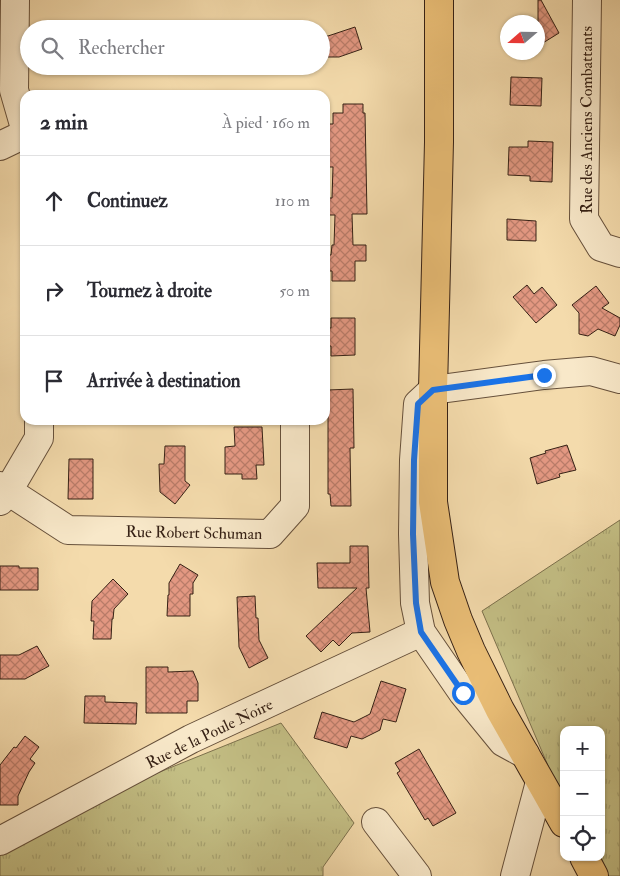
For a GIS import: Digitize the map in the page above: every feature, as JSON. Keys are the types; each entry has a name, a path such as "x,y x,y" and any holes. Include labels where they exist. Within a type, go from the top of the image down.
{"main road":[{"path":"438,0 439,142 433,390 433,502 446,582 458,620 500,710 560,816"},
{"path":"586,861 594,876"}],"street":[{"path":"15,0 14,90 20,111"},
{"name":"Rue des Anciens Combattants","path":"587,0 584,219 601,247 620,253"},
{"path":"0,146 20,136"},
{"path":"524,754 503,742 463,693 421,632 416,603 413,534 414,460 418,404 433,390 544,375 591,371 620,379"},
{"path":"3,493 39,438 39,425"},
{"name":"Rue Robert Schuman","path":"3,493 68,530 270,534 295,506 296,425"},
{"name":"Rue de la Poule Noire","path":"2,838 191,739 421,632"},
{"path":"515,876 540,782"},
{"path":"376,822 417,876"}],"green space":[{"path":"620,520 620,876 594,876 588,861 605,861 605,726 560,726 560,794 482,611"},
{"path":"281,723 354,823 323,867 323,876 0,876 0,844 68,809"}],"building":[{"path":"538,0 541,0 559,33 545,42 545,15 538,15"},
{"path":"355,27 362,49 339,57 330,57 330,35"},
{"path":"511,77 542,78 541,106 510,105"},
{"path":"343,104 363,104 363,113 365,113 367,214 352,214 353,245 366,245 366,261 355,261 355,281 332,281 332,271 330,271 330,255 332,245 334,245 335,215 330,215 333,167 330,167 330,124 333,124 333,113 343,113"},
{"path":"528,141 553,142 552,182 530,181 530,176 508,175 509,147 528,147"},
{"path":"507,219 536,221 536,241 507,240"},
{"path":"527,285 534,294 542,287 557,305 536,323 513,297"},
{"path":"596,286 609,303 602,308 620,318 620,325 615,336 598,329 588,336 579,334 579,313 572,305"},
{"path":"331,318 355,318 355,355 331,356"},
{"path":"353,389 354,448 350,448 351,506 331,506 330,494 328,494 330,390"},
{"path":"234,427 262,427 264,465 256,465 257,479 242,479 242,474 225,474 225,447 235,446"},
{"path":"567,445 576,470 559,474 560,477 537,484 530,458 546,453 545,451"},
{"path":"165,446 185,446 185,481 190,485 175,504 160,492 159,464 164,464"},
{"path":"69,459 93,459 93,499 68,499"},
{"path":"350,546 368,546 369,588 366,588 370,632 352,633 339,646 333,640 321,652 306,636 357,588 318,588 317,563 350,563"},
{"path":"180,564 198,575 193,583 193,594 190,594 190,616 167,616 169,583"},
{"path":"0,566 38,568 38,590 0,590"},
{"path":"113,579 128,594 114,609 111,639 93,639 94,621 91,621 92,601"},
{"path":"255,596 259,640 268,658 249,668 239,647 237,597"},
{"path":"37,646 49,666 25,679 0,679 0,655 19,655"},
{"path":"146,667 168,667 168,672 193,671 198,683 198,701 187,701 187,713 146,713"},
{"path":"381,681 406,689 396,722 383,719 380,730 362,739 351,736 347,748 314,738 322,712 354,722 370,714"},
{"path":"85,696 105,696 105,702 137,703 136,724 84,723"},
{"path":"25,736 39,747 30,759 35,763 18,796 18,805 0,805 0,765"},
{"path":"419,749 456,813 433,826 428,818 425,820 397,773 400,771 395,763"}],"route":[{"path":"463,693 421,632 416,603 413,534 414,460 418,404 433,390 544,375"}]}
